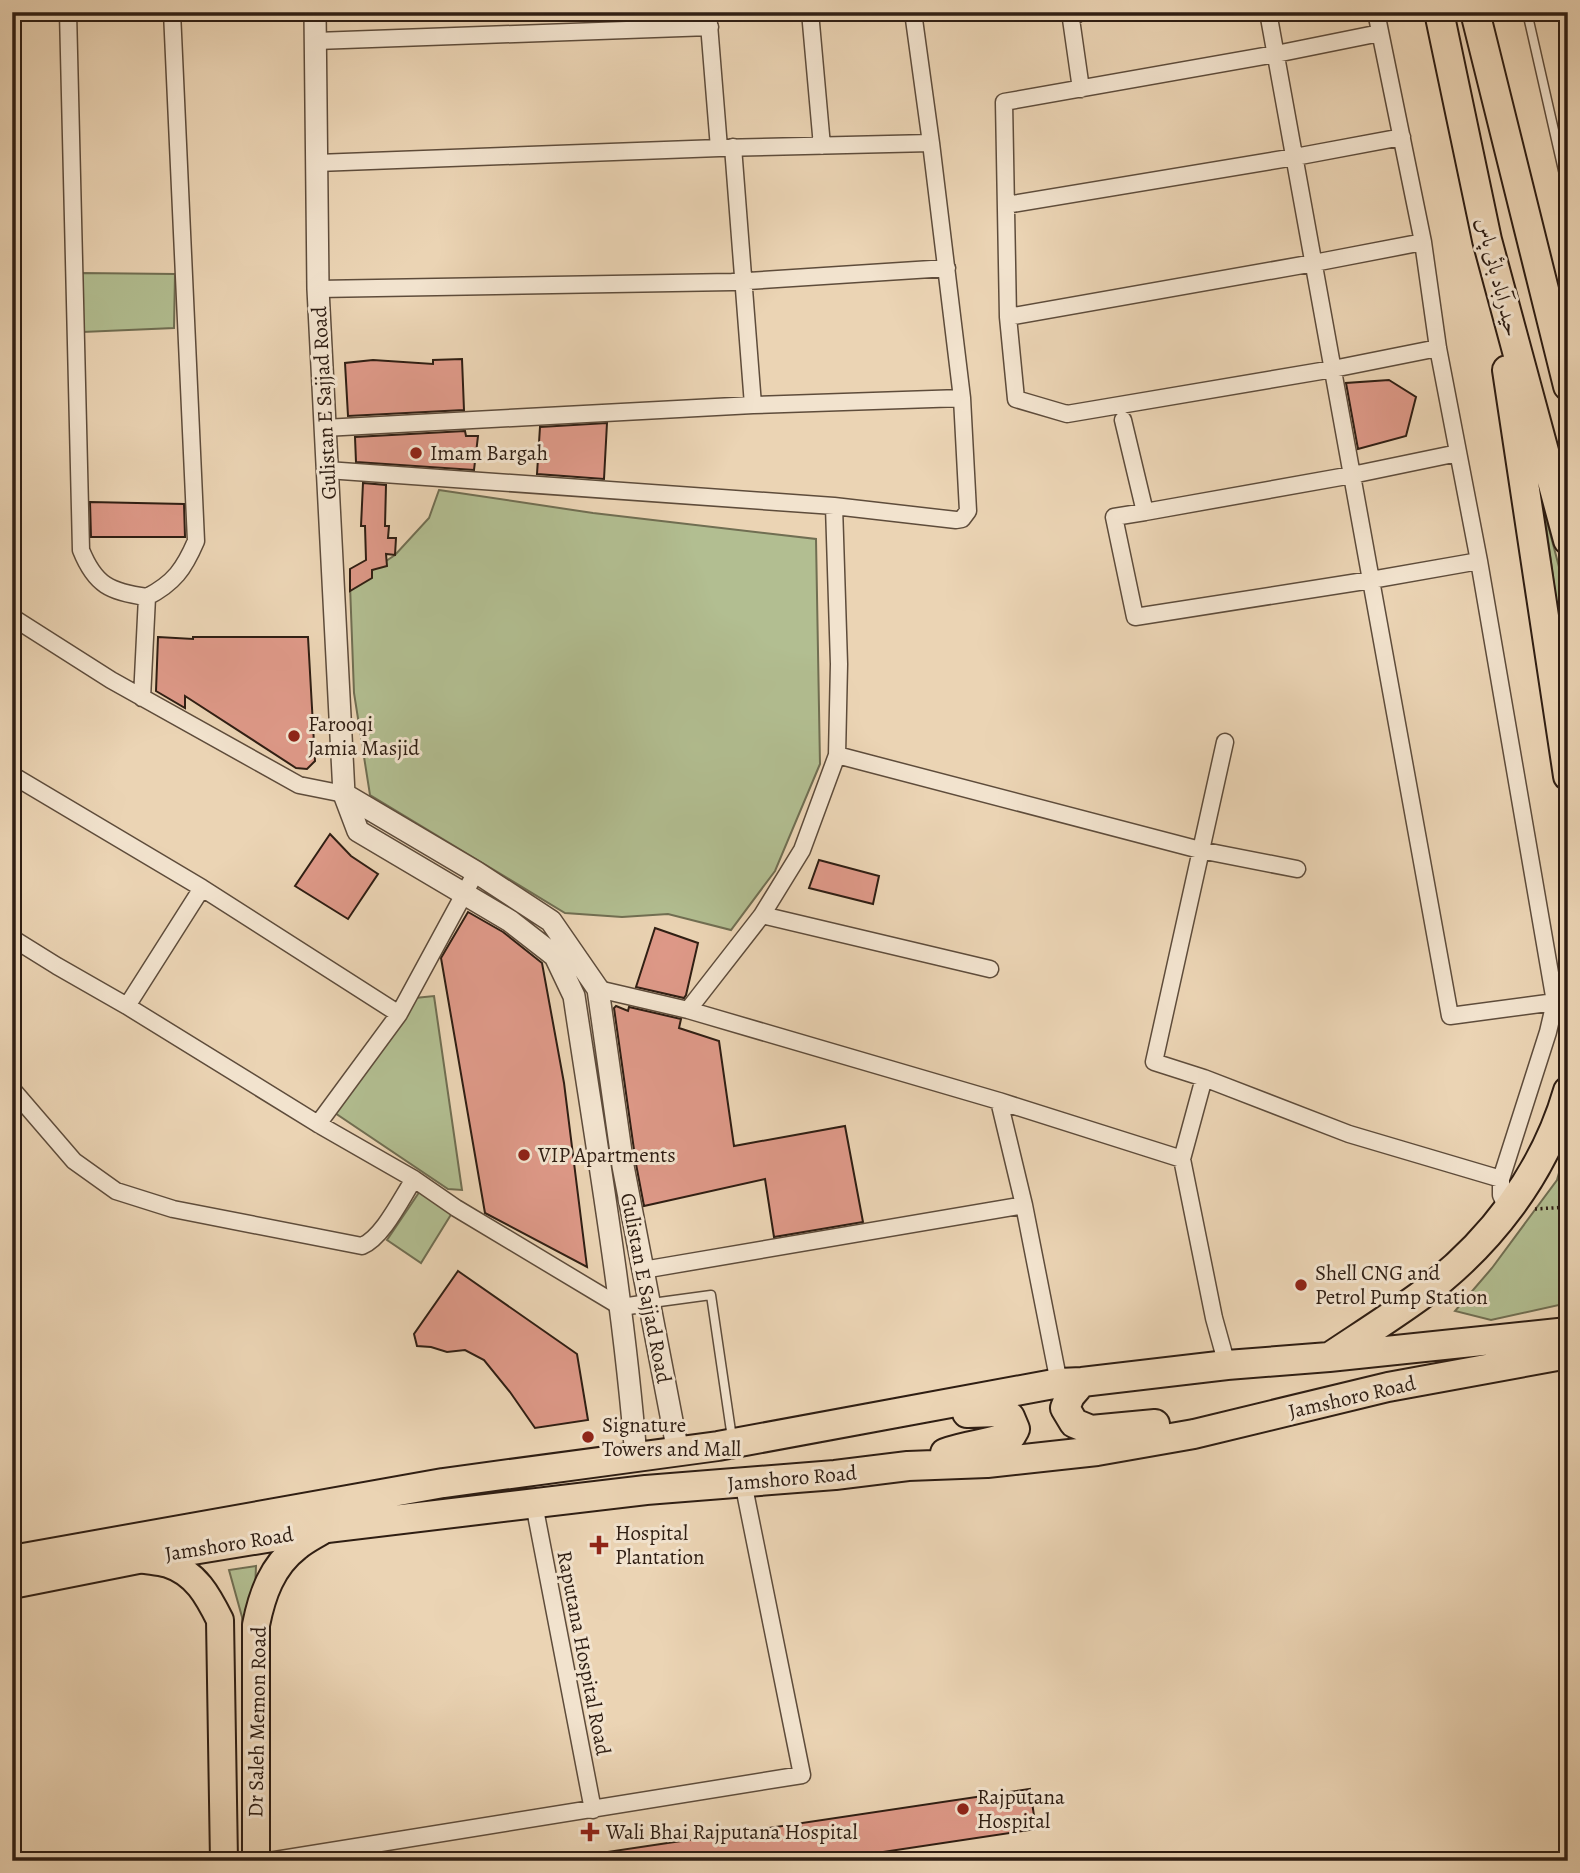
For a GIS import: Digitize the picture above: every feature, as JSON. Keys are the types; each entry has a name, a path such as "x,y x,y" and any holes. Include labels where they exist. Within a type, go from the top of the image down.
{"highway":[{"name":"حیدرآباد بائی پاس","path":"1439,12 1487,240 1568,540"},
{"name":"حیدرآباد بائی پاس","path":"1475,12 1568,386"},
{"path":"1487,240 1568,776"},
{"path":"1329,1357 1421,1295 1468,1254 1508,1210 1537,1166 1561,1114 1568,1091"},
{"name":"Jamshoro Road","path":"12,1560 443,1483 678,1452 1070,1382 1568,1332"},
{"name":"Jamshoro Road","path":"12,1584 138,1559 327,1528 646,1490 835,1475 908,1466 987,1464 1097,1451 1194,1434 1388,1387 1568,1354"},
{"path":"1070,1382 1070,1396 1065,1408 1074,1423 1091,1430 1266,1416"},
{"path":"849,1422 999,1412 1010,1417 1015,1429 1011,1436 997,1441 962,1447 908,1466"}],"main road":[{"name":"Dr Saleh Memon Road","path":"256,1861 256,1625 262,1598 279,1567 296,1547 327,1528"},
{"name":"Dr Saleh Memon Road","path":"138,1559 169,1564 188,1574 206,1592 220,1620 224,1861"}],"street":[{"path":"68,12 81,550 89,569 102,584 124,594 147,597 176,577 196,541 172,12"},
{"name":"Gulistan E Sajjad Road","path":"315,12 318,289 344,794 358,831 510,921 555,956 574,996 621,1307 636,1458"},
{"path":"810,12 822,146"},
{"path":"327,470 834,506 962,519 968,511 962,398 913,12"},
{"path":"1080,12 1071,19 1081,89"},
{"path":"1268,12 1450,1016 1555,1002"},
{"path":"1376,12 1423,242 1438,348 1479,561 1555,1002 1501,1179 1501,1195 1508,1210"},
{"path":"316,41 709,20 744,281 753,405"},
{"path":"1380,33 1004,102 1008,317 1016,398 1067,414 1333,369 1438,348"},
{"path":"1006,205 1402,137"},
{"path":"317,163 931,143"},
{"path":"1008,317 1423,242"},
{"path":"318,289 744,281 947,268"},
{"path":"324,428 753,405 962,398"},
{"path":"1123,420 1145,512"},
{"path":"1458,453 1352,475 1114,517 1135,617 1479,561"},
{"path":"688,1010 762,915 802,850 837,755 839,664 834,506"},
{"path":"142,698 147,597"},
{"path":"12,617 111,680 299,785 344,794"},
{"path":"1225,742 1154,1062 1204,1078 1349,1134 1501,1179"},
{"path":"837,755 1200,850 1297,869"},
{"path":"12,775 202,888 399,1014"},
{"name":"Gulistan E Sajjad Road","path":"344,794 476,872 551,921 598,989 623,1166 678,1452"},
{"path":"318,1124 399,1014 476,872"},
{"path":"127,1006 202,888"},
{"path":"762,915 990,969"},
{"path":"12,938 318,1124 414,1179 456,1208 621,1307 649,1303"},
{"path":"598,989 688,1010 1182,1158"},
{"path":"1204,1078 1182,1158 1214,1318 1227,1365"},
{"path":"12,1088 74,1161 116,1191 173,1209 362,1246 371,1242 380,1231 414,1179"},
{"path":"999,1101 1070,1382"},
{"path":"643,1270 1024,1205"},
{"path":"269,1861 802,1774 743,1482"},
{"name":"Raputana Hospital Road","path":"534,1504 593,1810"}],"lane":[{"path":"1527,12 1568,192"},
{"path":"649,1303 711,1295 733,1443"}],"green space":[{"path":"81,273 175,274 174,328 83,332"},
{"path":"439,490 593,513 816,539 820,764 775,871 731,930 668,914 622,917 565,913 370,795 354,693 350,585 395,555 429,518"},
{"path":"1544,510 1568,601 1568,690"},
{"path":"434,996 462,1190 448,1189 332,1111 415,998"},
{"path":"1568,1141 1568,1303 1491,1320 1455,1311 1492,1268 1557,1180"},
{"path":"422,1188 452,1213 421,1263 387,1240"},
{"path":"256,1566 251,1689 247,1688 242,1617 229,1570"}],"building":[{"path":"462,359 464,410 348,416 345,363 373,360 433,364 433,360"},
{"path":"1389,380 1416,397 1406,436 1358,449 1346,383"},
{"path":"607,423 604,479 537,474 540,427"},
{"name":"Imam Bargah","path":"465,431 466,436 478,436 474,470 356,462 355,437"},
{"path":"363,483 386,485 385,526 389,526 388,538 396,538 395,555 386,554 387,566 372,570 372,578 350,591 350,569 366,560 365,526 361,526"},
{"path":"90,502 184,504 185,537 91,537"},
{"path":"158,637 308,637 315,761 307,769 296,768 185,696 185,708 156,691"},
{"path":"330,834 351,856 378,874 348,919 295,886"},
{"path":"819,860 879,876 873,904 809,888"},
{"path":"468,912 503,932 542,963 564,1083 587,1267 485,1213 441,958"},
{"path":"655,928 698,943 684,998 636,987"},
{"path":"616,1006 628,1011 629,1007 681,1019 679,1028 719,1041 734,1146 845,1126 863,1222 774,1237 765,1179 644,1206 614,1008"},
{"path":"458,1271 577,1354 588,1420 535,1428 484,1360 465,1350 447,1352 417,1346 414,1334"},
{"name":"Rajputana Hospital","path":"1030,1789 1036,1829 823,1861 608,1861 607,1852"}],"place":[{"name":"Imam Bargah","path":"416,453"},
{"name":"Farooqi Jamia Masjid","path":"294,736"},
{"name":"VIP Apartments","path":"524,1155"},
{"name":"Shell CNG and Petrol Pump Station","path":"1301,1285"},
{"name":"Signature Towers and Mall","path":"588,1437"},
{"name":"Hospital Plantation","path":"599,1545"},
{"name":"Rajputana Hospital","path":"963,1809"},
{"name":"Wali Bhai Rajputana Hospital","path":"590,1832"}]}
